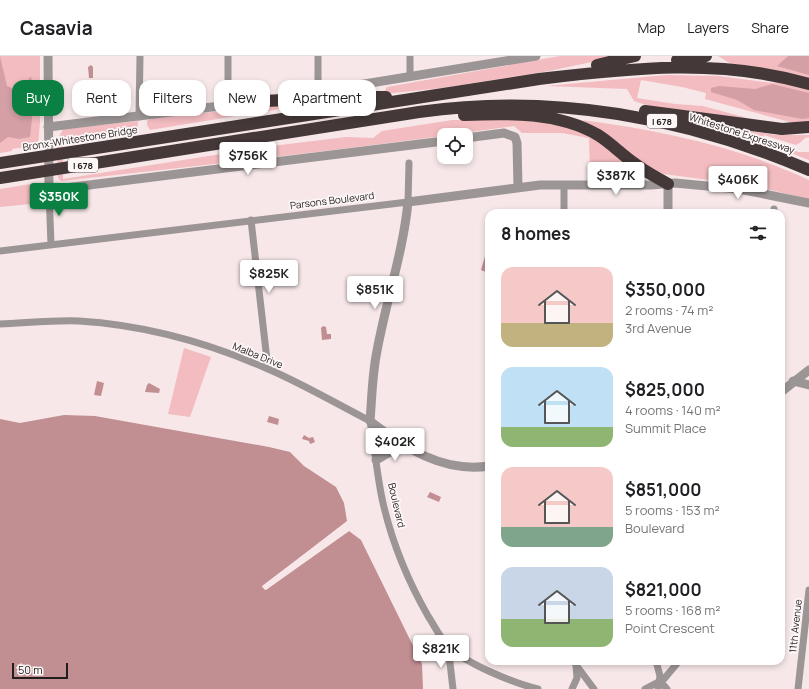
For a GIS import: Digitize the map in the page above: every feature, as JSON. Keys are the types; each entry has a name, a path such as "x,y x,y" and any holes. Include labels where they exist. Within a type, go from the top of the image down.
{"highway":[{"path":"539,79 635,56"},
{"path":"621,69 706,56"},
{"name":"I 678","path":"419,98 539,79 621,69 671,66 725,68 761,73 809,84"},
{"path":"270,101 346,97 419,98"},
{"name":"Bronx-Whitestone Bridge","path":"0,163 164,136 419,98"},
{"path":"548,106 603,106 778,128 809,127"},
{"name":"Whitestone Expressway","path":"0,178 379,118 466,107 548,106 603,111 682,126 747,146 809,170"},
{"path":"379,118 486,114 527,116 563,121 580,126 599,136 633,163 668,184"}],"street":[{"path":"48,56 48,190 51,245"},
{"path":"139,117 140,56"},
{"path":"228,56 228,80"},
{"path":"318,56 318,80"},
{"path":"410,56 410,76"},
{"path":"376,82 536,56"},
{"path":"48,127 214,107"},
{"path":"473,137 504,133 513,135 517,142 518,188"},
{"path":"48,190 437,142"},
{"name":"Boulevard","path":"409,163 408,202 402,245 374,365 370,422 383,502 397,549 424,608 448,646 476,664 498,675 538,689"},
{"path":"668,184 668,209"},
{"name":"Parsons Boulevard","path":"0,251 518,188 564,185 668,184 739,189 809,203"},
{"path":"564,185 564,209"},
{"path":"251,220 268,369"},
{"name":"Malba Drive","path":"0,324 72,321 129,326 168,335 202,345 268,369 370,422 411,451 443,464 471,467 485,466"},
{"path":"785,388 809,370"},
{"path":"793,381 809,385"},
{"path":"376,460 402,445"},
{"name":"11th Avenue","path":"798,689 809,590"},
{"path":"448,646 453,689"},
{"path":"572,689 576,678 575,665"},
{"path":"576,665 594,689"},
{"path":"657,665 660,681 658,689"},
{"path":"645,689 660,681 675,665"},
{"path":"660,681 667,689"}],"shaded area":[{"path":"0,56 40,56 40,80 12,80 12,116 40,116 38,145 12,149 12,151 0,153"},
{"path":"0,56 7,86 12,88 12,116 32,116 30,137 19,139 8,137 0,143"},
{"path":"560,56 620,56 549,71 442,88 383,94 387,87"},
{"path":"718,56 809,56 809,79 731,64"},
{"path":"788,56 809,56 809,75 777,66"},
{"path":"91,65 93,67 93,78 89,78 88,67"},
{"path":"666,75 719,76 772,83 785,82 809,88 809,123 797,124 705,99 706,93 641,80 637,98 675,104 703,106 773,125 655,108 634,101 627,89 546,86"},
{"path":"772,84 809,93 809,118 802,119 754,110 737,100 711,92 711,88 719,86 755,89"},
{"path":"278,105 278,109 270,111 270,106"},
{"path":"214,112 214,116 236,116 150,130 147,125 147,121 152,118 172,116 206,116 206,113"},
{"path":"499,119 547,122 577,129 595,138 621,157 644,177 590,178 589,138 562,133 522,133 514,126 473,131 473,128 437,128 437,136 345,149 61,181 58,178 56,138 59,137 63,129 138,121 137,132 63,144 63,179 272,146 346,137 373,138 382,131 452,120"},
{"path":"582,120 640,129 698,141 755,158 809,180 809,199 753,186 664,174 639,162 614,139"},
{"path":"730,128 776,135 809,135 809,137 805,138 796,145 764,135 763,138 798,152 809,152 809,160 732,131"},
{"path":"37,183 37,194 40,194 40,203 0,207 0,189"},
{"path":"485,256 485,272 481,270"},
{"path":"323,326 326,327 327,334 331,334 331,339 322,340 321,328"},
{"path":"184,348 211,357 190,417 168,414"},
{"path":"97,381 104,383 101,396 94,395"},
{"path":"149,383 160,389 159,393 145,392"},
{"path":"64,415 95,416 290,452 304,466 336,487 344,503 347,521 262,587 266,590 349,531 361,540 422,664 423,689 0,689 0,419 20,423"},
{"path":"269,416 279,419 278,425 267,422"},
{"path":"304,435 309,438 313,437 315,442 310,444 309,441 302,439"},
{"path":"376,435 390,443 391,446 381,453 378,451"},
{"path":"430,492 441,497 439,502 427,497"}],"pier":[{"path":"349,520 349,523 265,587 350,529 349,531 265,590 262,586"}]}
